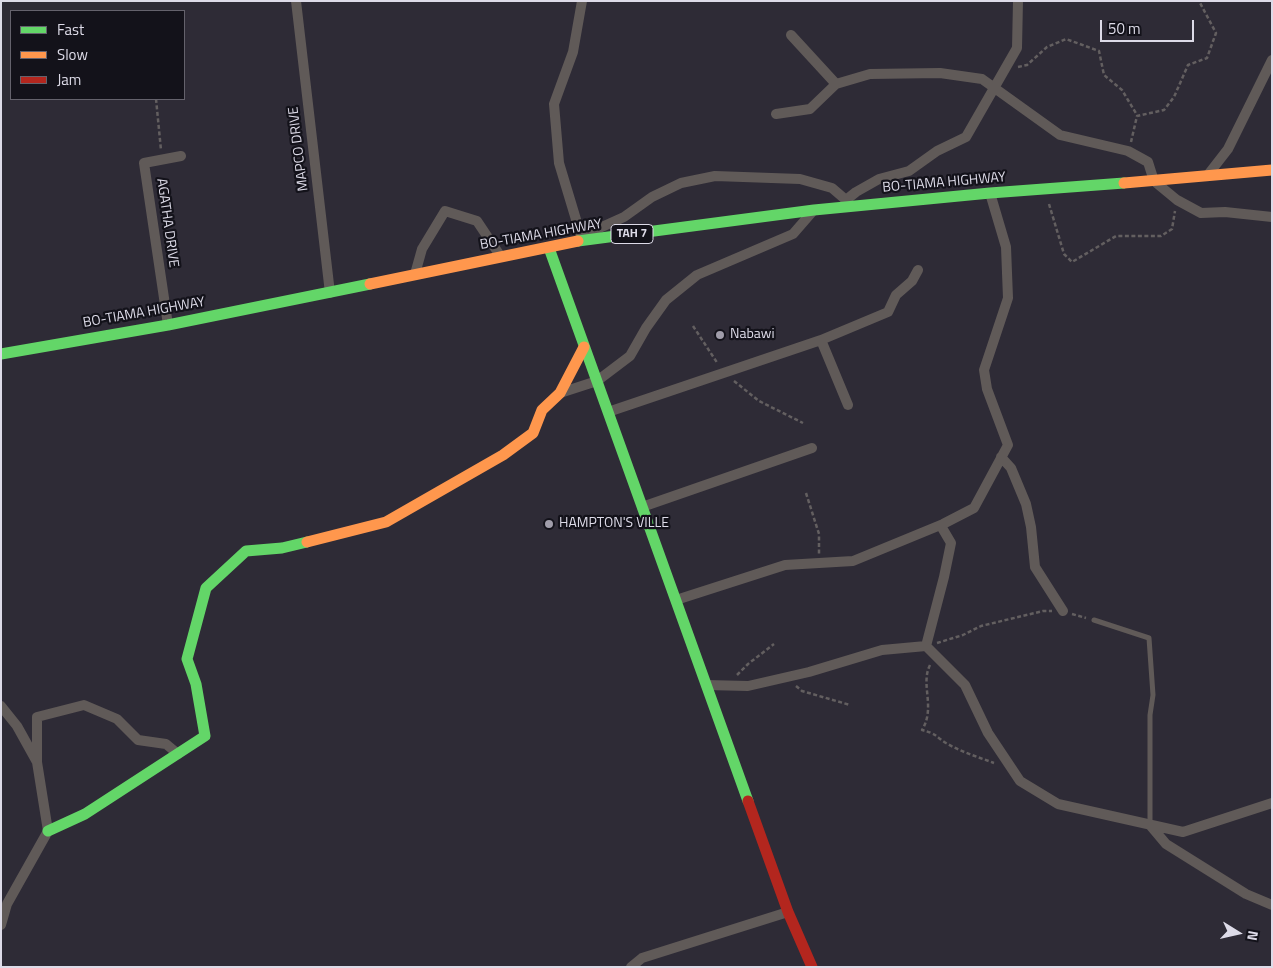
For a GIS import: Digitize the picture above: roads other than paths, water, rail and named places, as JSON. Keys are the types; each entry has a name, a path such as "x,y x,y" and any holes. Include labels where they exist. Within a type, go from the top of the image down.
{"main road":[{"name":"BO-TIAMA HIGHWAY","path":"1,354 168,325 330,293 415,274 549,248 580,239 814,210 848,203 1044,190 1272,170"},
{"path":"549,248 788,912 812,967"},
{"path":"48,831 85,814 205,736 196,684 187,659 206,588 246,552 282,548 386,522 503,455 532,433 542,410 560,393 584,347"}],"street":[{"name":"MAPCO DRIVE","path":"296,1 330,293"},
{"path":"582,1 573,52 554,104 559,163 580,239 624,217 652,197 682,183 716,176 800,179 832,188 848,203 856,192 879,179 909,171 937,151 966,137 1017,48 1018,1"},
{"path":"791,35 836,84"},
{"path":"1206,177 1228,149 1272,60"},
{"path":"776,114 810,109 836,84 870,74 940,73 982,79 1060,135 1128,151 1148,162 1154,181 1177,200 1201,213 1225,212 1272,217"},
{"name":"AGATHA DRIVE","path":"168,325 144,163 181,156"},
{"path":"676,600 785,565 853,560 943,524 974,508 1008,445 986,389 984,370 1008,298 1006,247 990,193"},
{"path":"560,393 597,381 630,356 646,328 666,300 697,275 793,234 814,210"},
{"path":"415,274 422,249 445,211 477,221 501,257"},
{"path":"608,412 821,340 888,312 896,295 912,281 918,270"},
{"path":"821,340 848,406"},
{"path":"642,507 812,448"},
{"path":"1001,457 1012,468 1026,504 1031,527 1035,567 1062,611"},
{"path":"926,646 951,542 942,526 943,524"},
{"path":"926,646 965,685 988,733 1020,781 1058,804 1184,832 1272,803"},
{"path":"706,685 748,686 785,678 882,650 926,646"},
{"path":"1,925 7,904 48,831 37,762 37,717 84,705 117,719 138,740 166,744 178,754"},
{"path":"1,706 17,726 37,762"},
{"path":"1150,825 1166,844 1246,894 1272,905"},
{"path":"631,967 642,958 788,912"}],"lane":[{"path":"1094,620 1150,638 1153,694 1150,715 1150,825"}],"place":[{"name":"Nabawi","path":"720,335"},
{"name":"HAMPTON'S VILLE","path":"549,524"}]}
